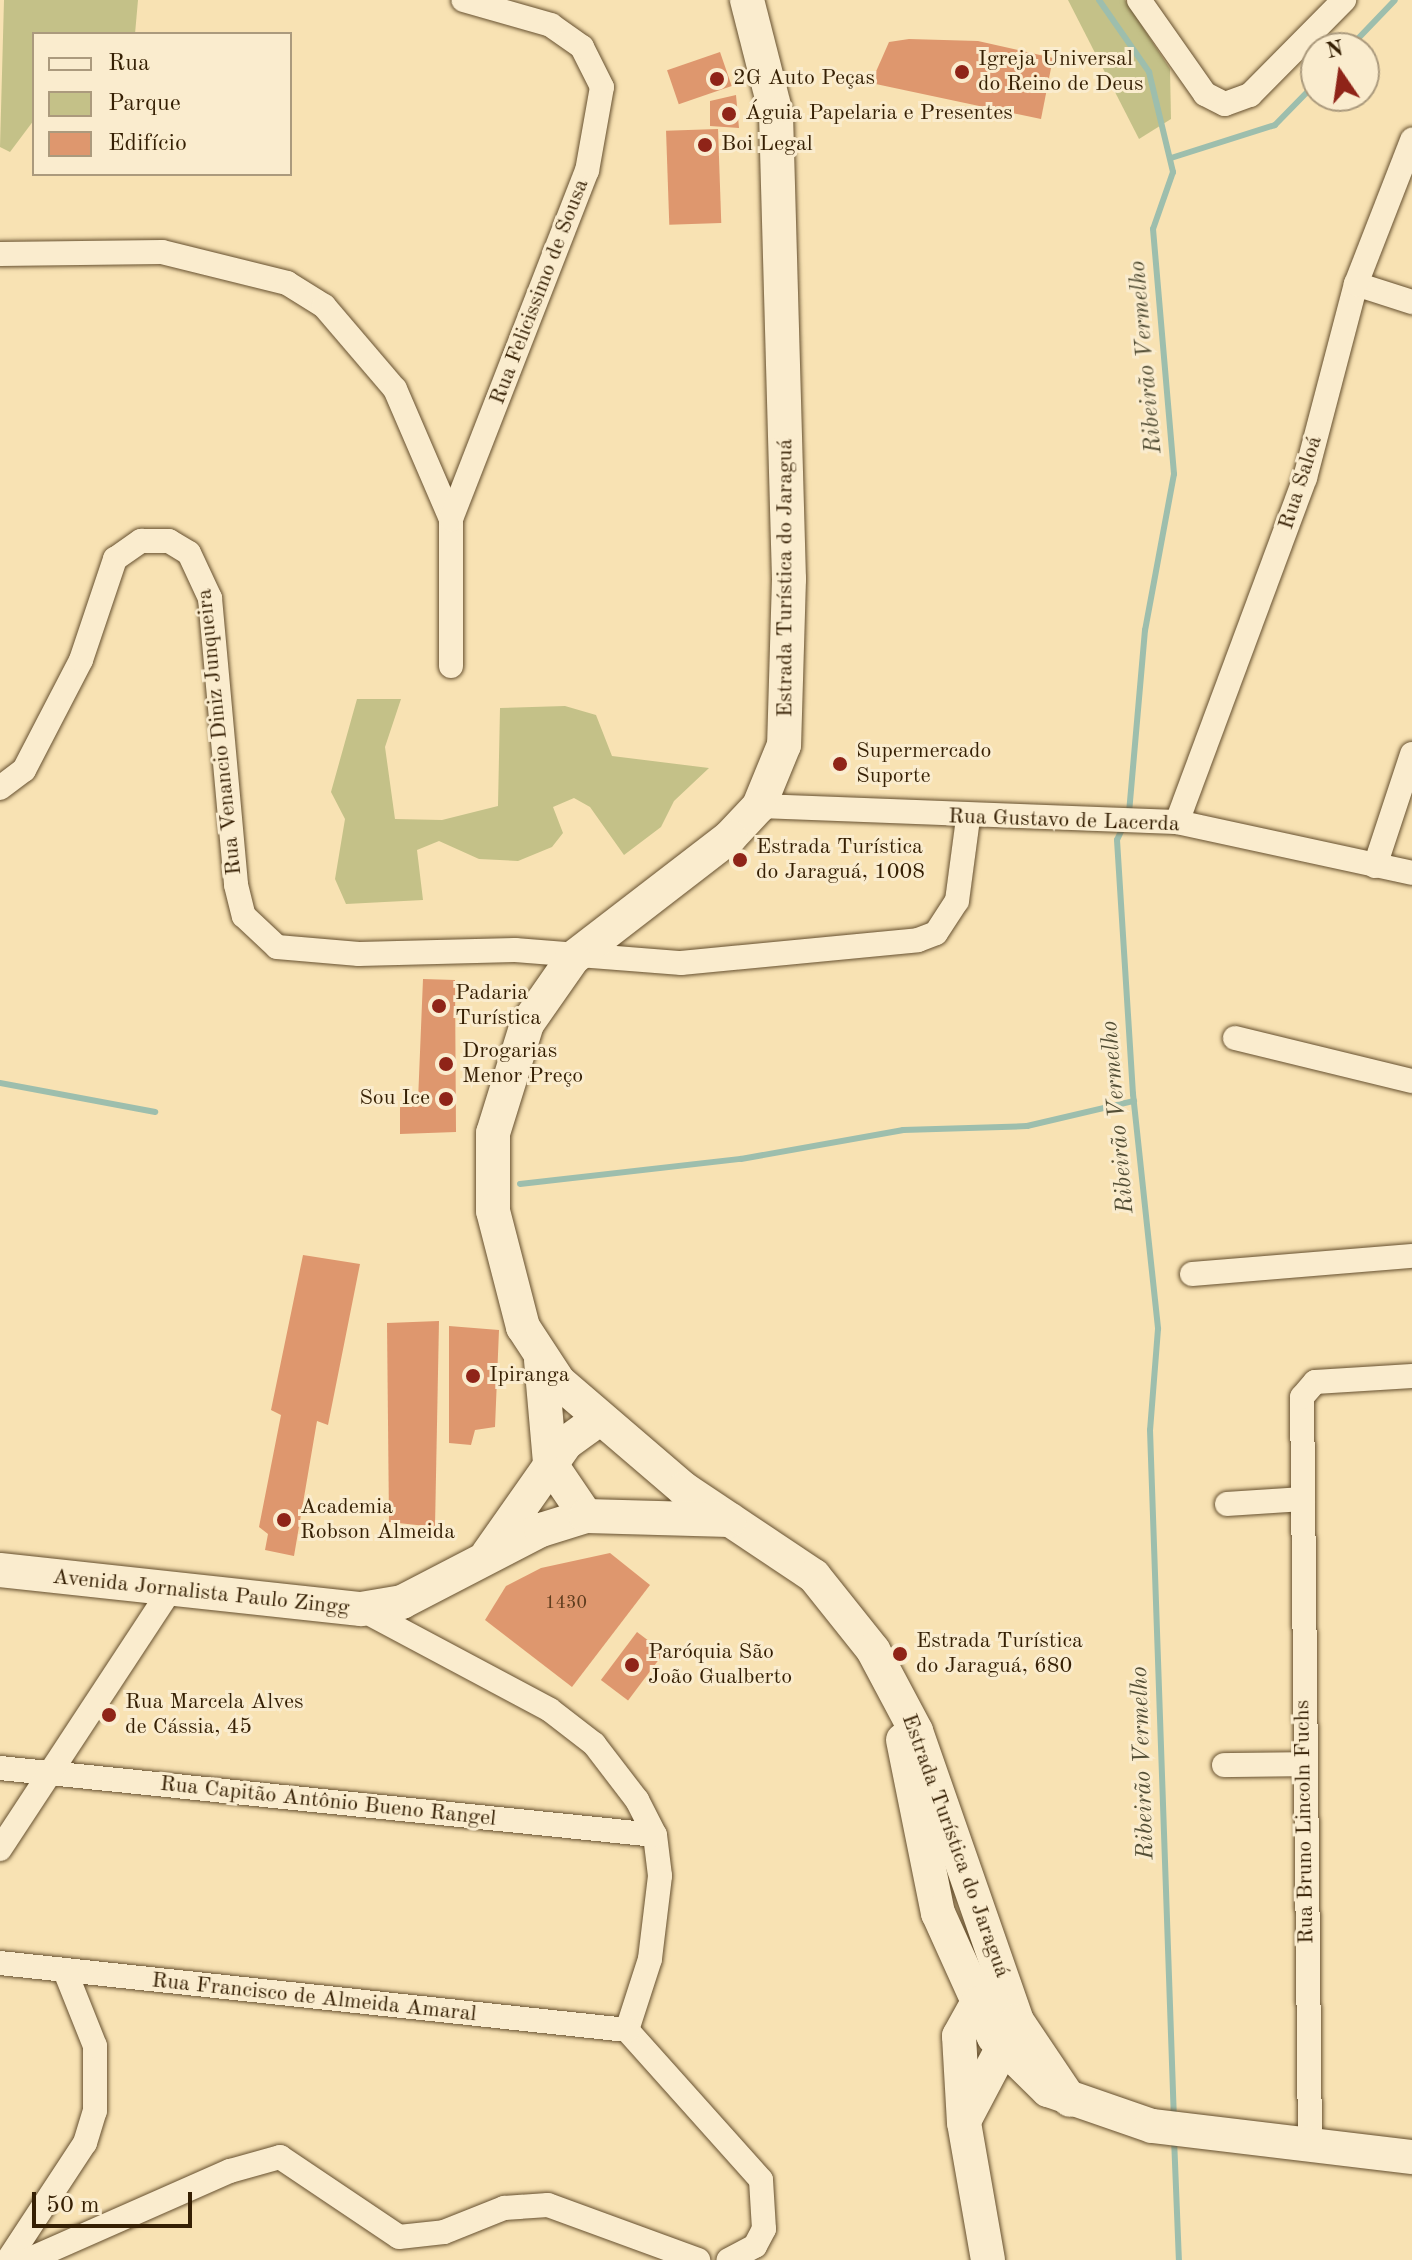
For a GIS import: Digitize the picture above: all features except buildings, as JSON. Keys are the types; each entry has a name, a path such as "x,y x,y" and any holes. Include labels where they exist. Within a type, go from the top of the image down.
{"main road":[{"name":"Estrada Turística do Jaraguá","path":"747,0 776,114 789,579 784,745 759,806 691,874 573,958 527,1024 493,1133 502,1266 541,1360 599,1419 684,1489 814,1576 849,1615 897,1692 1010,2023"},
{"path":"541,1360 550,1463 586,1516"},
{"name":"Avenida Jornalista Paulo Zingg","path":"486,1558 550,1463 599,1419"},
{"path":"661,1516 681,1507 684,1489"},
{"name":"Avenida Jornalista Paulo Zingg","path":"0,1570 169,1592 361,1609 402,1602 486,1558 586,1516 734,1520"},
{"name":"Estrada Turística do Jaraguá","path":"897,1692 938,1913 977,2004 1010,2023"},
{"path":"938,1913 959,2036 964,2123 986,2257"},
{"name":"Estrada Turística do Jaraguá","path":"959,2036 977,2004"},
{"path":"977,2004 1010,2023 1070,2100 1152,2126 1412,2157"},
{"path":"964,2123 1010,2023"}],"street":[{"name":"Rua Felicissimo de Sousa","path":"451,666 451,519 587,171 602,87 582,47 551,25 463,0"},
{"path":"1139,0 1205,94 1225,104 1250,95 1344,0"},
{"name":"Rua Saloá","path":"1168,822 1305,478 1356,284 1412,140"},
{"path":"0,254 162,252 287,283 364,345 395,389 451,519"},
{"path":"1356,284 1412,302"},
{"name":"Rua Venancio Diniz Junqueira","path":"0,788 24,770 81,660 115,559 141,541 169,541 189,553 210,598 236,885 257,934 306,952 500,949 573,958 681,963 918,940 936,933 957,901 968,819"},
{"path":"1375,866 1412,754"},
{"name":"Rua Gustavo de Lacerda","path":"759,806 968,819 1168,822 1412,873"},
{"path":"1235,1038 1412,1081"},
{"path":"1192,1274 1412,1256"},
{"name":"Rua Bruno Lincoln Fuchs","path":"1310,2145 1304,1764 1303,1499 1307,1384 1412,1376"},
{"path":"1227,1504 1303,1499"},
{"path":"0,1849 53,1774 169,1592"},
{"path":"361,1609 550,1710 594,1744 655,1835 658,1918 627,2030 761,2180 764,2229 755,2246 729,2260"},
{"path":"1224,1765 1304,1764"},
{"name":"Rua Capitão Antônio Bueno Rangel","path":"0,1768 655,1835"},
{"name":"Rua Francisco de Almeida Amaral","path":"0,1963 627,2030"},
{"path":"8,2260 85,2143 95,2111 95,2046 65,1971"},
{"path":"28,2260 230,2171 280,2157 399,2237 444,2232 504,2208 548,2205 698,2260"}],"green space":[{"path":"4,0 138,0 135,32 32,32 32,123 10,152 0,147"},
{"path":"1068,0 1125,0 1170,69 1171,119 1139,139"},
{"path":"357,699 401,699 385,747 395,819 442,820 498,806 500,708 565,706 596,715 612,756 709,768 674,801 661,827 624,855 590,807 574,798 553,807 563,833 552,847 518,861 479,859 439,841 417,850 423,900 346,904 335,879 345,819 331,792"}],"waterway":[{"name":"Ribeirão Vermelho","path":"1099,0 1149,72 1173,172 1153,229 1174,474 1145,630 1129,813"},
{"path":"1364,32 1395,0"},
{"path":"1171,158 1275,125 1300,99"},
{"name":"Ribeirão Vermelho","path":"1123,827 1117,840 1133,1094 1158,1329 1150,1430 1174,2119"},
{"path":"0,1083 155,1112"},
{"path":"520,1184 741,1159 903,1130 1027,1126 1134,1101"},
{"name":"Ribeirão Vermelho","path":"1174,2138 1179,2260"}],"place":[{"name":"Igreja Universal do Reino de Deus","path":"962,72"},
{"name":"2G Auto Peças","path":"717,79"},
{"name":"Águia Papelaria e Presentes","path":"729,114"},
{"name":"Boi Legal","path":"705,145"},
{"name":"Supermercado Suporte","path":"840,764"},
{"name":"Estrada Turística do Jaraguá, 1008","path":"740,860"},
{"name":"Padaria Turística","path":"439,1006"},
{"name":"Drogarias Menor Preço","path":"446,1064"},
{"name":"Sou Ice","path":"446,1099"},
{"name":"Ipiranga","path":"473,1376"},
{"name":"Academia Robson Almeida","path":"284,1520"},
{"name":"Estrada Turística do Jaraguá, 680","path":"900,1654"},
{"name":"Paróquia São João Gualberto","path":"632,1665"},
{"name":"Rua Marcela Alves de Cássia, 45","path":"109,1715"}]}
